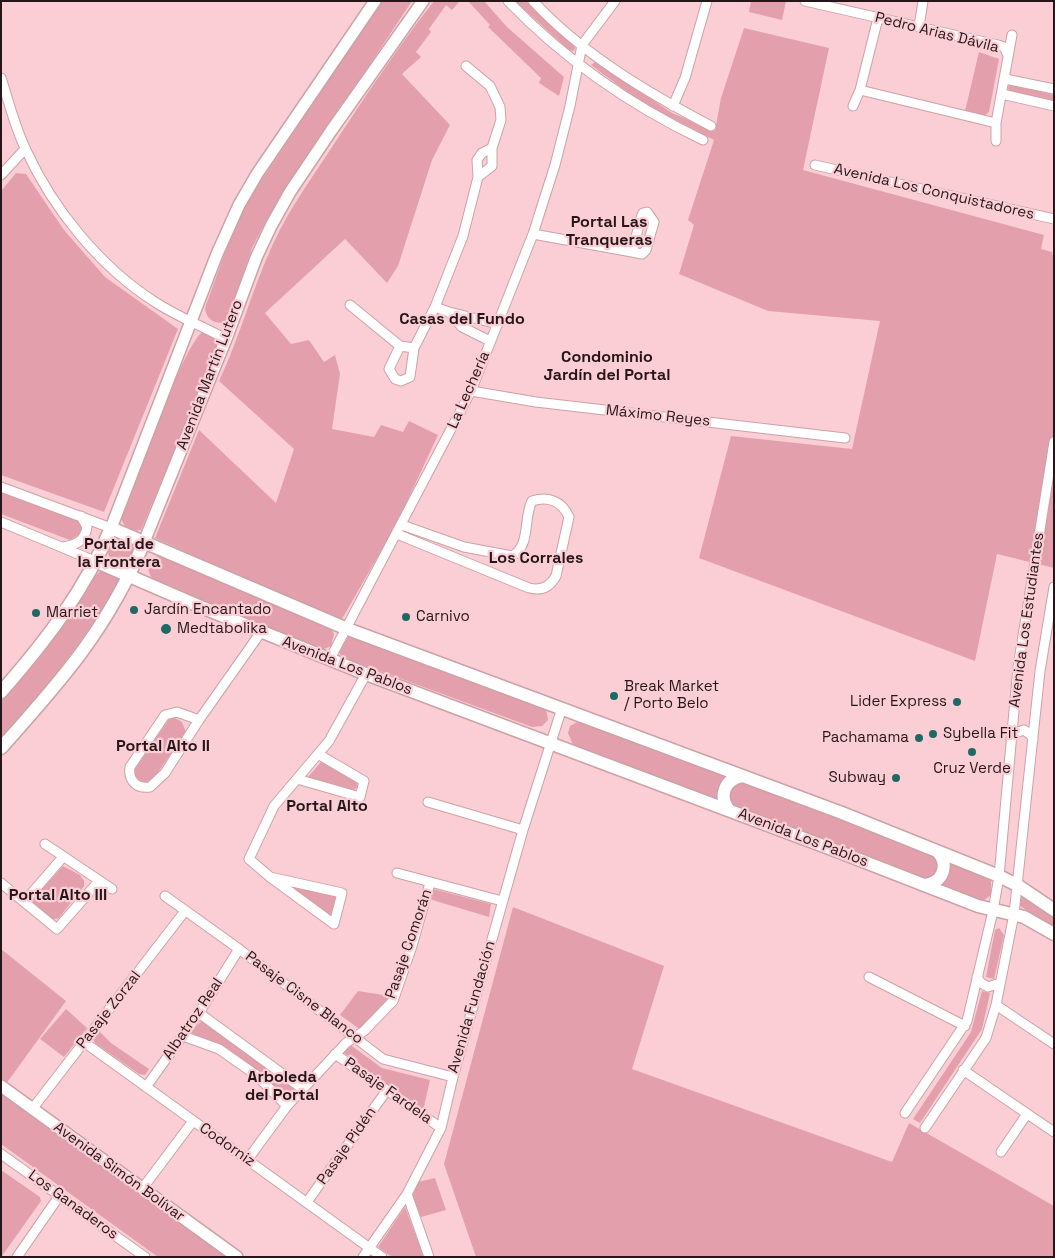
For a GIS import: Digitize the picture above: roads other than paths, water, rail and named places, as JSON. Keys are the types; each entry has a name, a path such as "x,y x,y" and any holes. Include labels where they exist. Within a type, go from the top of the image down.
{"main road":[{"path":"1,692 60,620 96,562 110,528 345,628 742,776 999,876 1017,885 1054,910"},
{"name":"Avenida Martín Lutero","path":"1,748 79,658 120,595 144,542"},
{"name":"Avenida Los Pablos","path":"96,562 366,674 993,911 1014,914 1032,921 1054,934"},
{"path":"729,810 723,798 725,788 730,781 742,776"},
{"path":"925,885 938,880 943,873 944,863 937,851"}],"street":[{"path":"1,487 110,528 224,238 248,189 375,1"},
{"name":"Avenida Martín Lutero","path":"144,542 226,339 256,258 280,209 331,131 423,1"},
{"path":"508,1 579,66 644,110 703,140"},
{"path":"533,1 582,45 673,106 711,126"},
{"path":"582,45 615,1"},
{"path":"673,106 685,78 707,1"},
{"name":"Pedro Arias Dávila","path":"805,1 1000,46 1008,55"},
{"path":"919,27 923,1"},
{"path":"853,106 860,90 878,18"},
{"path":"996,141 996,123 1012,35"},
{"name":"La Lechería","path":"330,659 471,391 533,234 555,165 579,66 582,45"},
{"path":"466,66 482,78 496,96 501,120 492,148 494,157 492,166 478,177"},
{"path":"1,78 25,150 60,209 115,273 155,302 190,323 226,339"},
{"path":"1005,78 1054,89"},
{"path":"860,90 996,123"},
{"path":"1002,94 1054,106"},
{"path":"400,346 389,369 392,376 401,381 410,377 414,348 435,307 463,236 478,177 476,166 478,158 492,148"},
{"path":"1,175 25,150"},
{"name":"Avenida Los Conquistadores","path":"815,165 1054,219"},
{"path":"533,234 632,252"},
{"path":"350,305 400,346 414,348"},
{"path":"435,307 498,324"},
{"path":"449,312 462,327 490,341"},
{"name":"Máximo Reyes","path":"471,391 536,402 845,438"},
{"name":"Avenida Los Estudiantes","path":"905,1113 964,1026 993,911 999,876 1018,667 1054,442"},
{"path":"397,534 533,589 542,589 550,584 557,571 569,517 554,501 544,499 532,501 523,546 518,553 512,556 486,552 443,541 402,525"},
{"path":"63,547 74,545 84,537 87,527 81,516"},
{"name":"Avenida Los Pablos","path":"1,522 96,562"},
{"path":"483,568 486,552"},
{"name":"Avenida Los Estudiantes","path":"925,1128 986,1038 996,1005 1014,914 1040,671 1054,587"},
{"path":"199,720 177,712 165,715 130,767 130,776 134,783 141,788 154,786 165,773 199,720 261,632"},
{"path":"270,877 342,893 334,924 270,877 250,860 274,806 329,741 366,674"},
{"path":"550,743 562,708"},
{"path":"1011,739 1015,734 1024,730 1031,734 1033,740"},
{"name":"Avenida Fundación","path":"363,1257 407,1194 441,1128 453,1077 522,830 550,743"},
{"path":"297,779 360,797 364,781 318,754"},
{"path":"428,802 522,830"},
{"path":"45,844 112,889"},
{"path":"24,902 63,857"},
{"path":"397,873 502,901"},
{"path":"1,884 57,929 99,881"},
{"name":"Pasaje Comorán","path":"248,1160 287,1106 335,1054 355,1036 364,1031 392,1000 412,946 430,883"},
{"name":"Pasaje Cisne Blanco","path":"165,896 239,949 383,1059 453,1077"},
{"name":"Pasaje Zorzal","path":"33,1108 185,911"},
{"name":"Albatroz Real","path":"146,1087 199,1013 239,949"},
{"path":"869,977 964,1026"},
{"path":"977,977 981,984 988,987 1000,983"},
{"path":"996,1005 1054,1044"},
{"path":"199,1013 303,1089"},
{"path":"183,1036 219,1049 256,1075 287,1106"},
{"name":"Codorniz","path":"84,1042 382,1257"},
{"name":"Pasaje Fardela","path":"335,1054 441,1128"},
{"path":"963,1070 1054,1132"},
{"name":"Avenida Simón Bolívar","path":"1,1086 237,1257"},
{"name":"Pasaje Pidén","path":"307,1202 387,1090"},
{"path":"1001,1152 1027,1114"},
{"path":"142,1189 193,1121"},
{"name":"Los Ganaderos","path":"1,1154 145,1257"},
{"path":"407,1194 429,1257"},
{"path":"17,1257 60,1195"}],"place":[{"name":"Jardín Encantado","path":"134,610"},
{"name":"Marriet","path":"36,613"},
{"name":"Carnivo","path":"406,617"},
{"name":"Medtabolika","path":"166,629"},
{"name":"Break Market / Porto Belo","path":"614,696"},
{"name":"Lider Express","path":"957,702"},
{"name":"Sybella Fit","path":"933,734"},
{"name":"Pachamama","path":"919,738"},
{"name":"Cruz Verde","path":"972,752"},
{"name":"Subway","path":"896,778"}],"district":[{"name":"Portal Las Tranqueras","path":"609,232"},
{"name":"Casas del Fundo","path":"462,320"},
{"name":"Condominio Jardín del Portal","path":"607,367"},
{"name":"Portal de la Frontera","path":"119,554"},
{"name":"Los Corrales","path":"536,559"},
{"name":"Portal Alto II","path":"163,747"},
{"name":"Portal Alto","path":"327,807"},
{"name":"Portal Alto III","path":"58,896"},
{"name":"Arboleda del Portal","path":"282,1087"}]}
